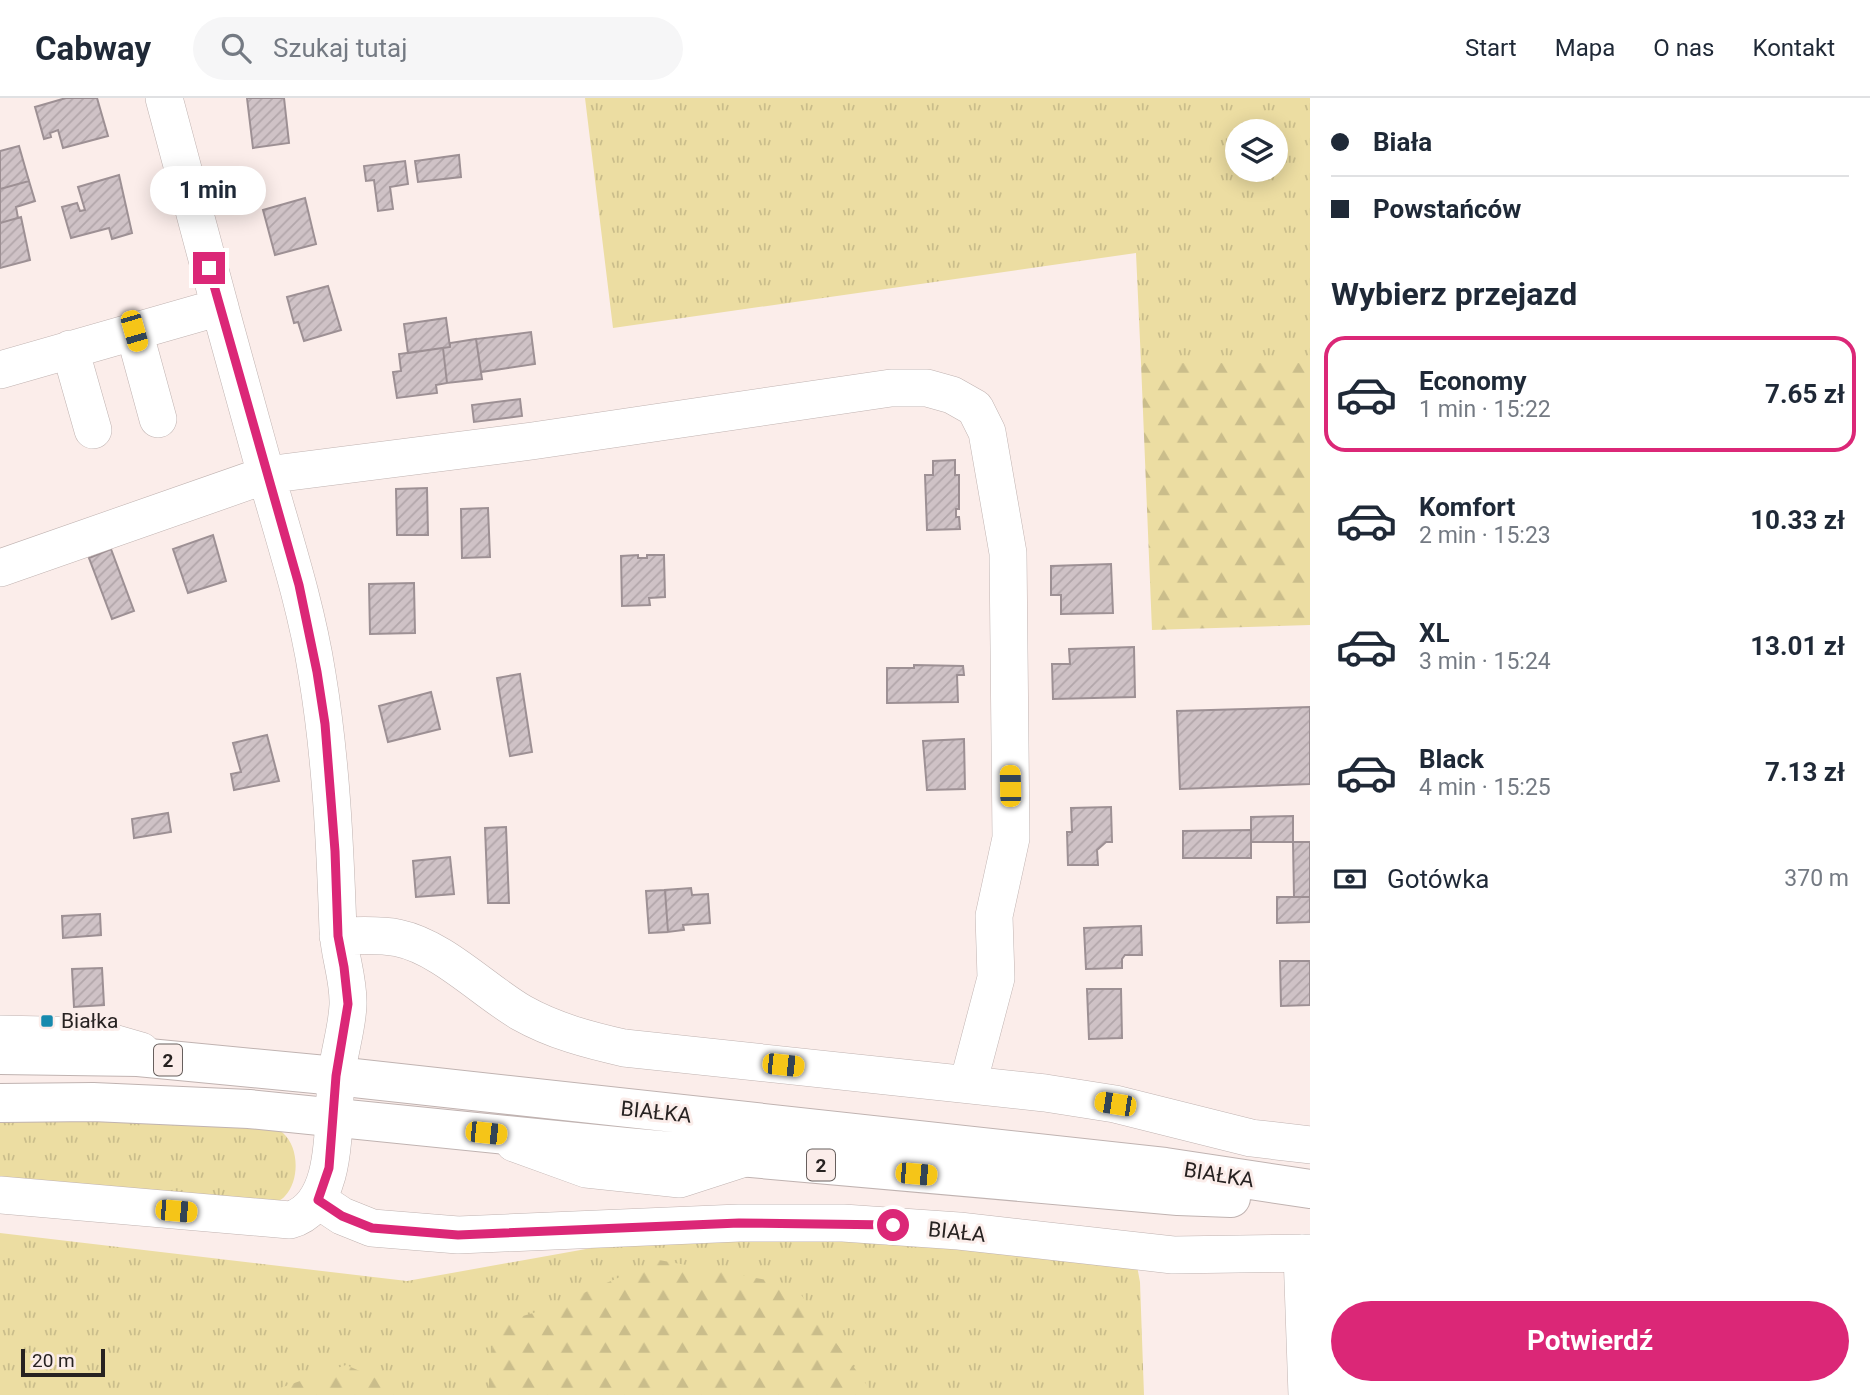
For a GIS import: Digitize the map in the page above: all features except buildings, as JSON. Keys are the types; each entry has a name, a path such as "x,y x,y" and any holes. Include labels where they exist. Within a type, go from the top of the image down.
{"highway":[{"name":"BIAŁKA","path":"0,1055 99,1056 336,1076 1165,1167 1310,1189"},
{"name":"BIAŁKA","path":"0,1102 177,1105 334,1116 745,1158 1178,1196 1310,1200"}],"street":[{"path":"0,1195 278,1220 298,1217 318,1200 329,1168 336,1076 327,1042 327,1002 338,936 331,789 317,672 299,585 266,475 164,98"},
{"path":"0,370 220,307"},
{"path":"134,331 159,419"},
{"path":"70,349 93,430"},
{"path":"0,568 266,475 532,441 891,388 927,388 952,395 975,408 987,432 1008,553 1011,838 994,916 996,978 968,1084"},
{"path":"338,936 397,938 410,942 438,956 521,1012 548,1026 624,1048 1045,1093 1115,1104 1251,1138 1310,1145"},
{"path":"0,1034 89,1035 175,1061"},
{"name":"BIAŁA","path":"318,1200 342,1216 372,1228 458,1235 726,1223 843,1223 958,1231 1173,1255 1306,1253"},
{"path":"1306,1253 1307,1395"}],"green space":[{"path":"585,98 1310,98 1310,363 1141,363 1136,253 613,328"},
{"path":"1141,363 1310,363 1310,625 1152,630"},
{"path":"0,1115 263,1122 279,1130 288,1139 295,1155 295,1173 285,1196 271,1205 0,1181"},
{"path":"0,1233 407,1281 625,1242 677,1239 883,1242 1137,1266 1140,1282 1144,1395 0,1395"},
{"path":"659,1260 794,1285 874,1395 489,1395 495,1324 547,1309"},
{"path":"346,1365 415,1395 260,1395"}],"place":[{"name":"Białka","path":"47,1021"}],"route":[{"path":"209,268 299,585 325,724 335,851 338,936 348,1004 336,1076 329,1168 318,1200 355,1223 372,1228 458,1235 739,1223 893,1225"}]}
